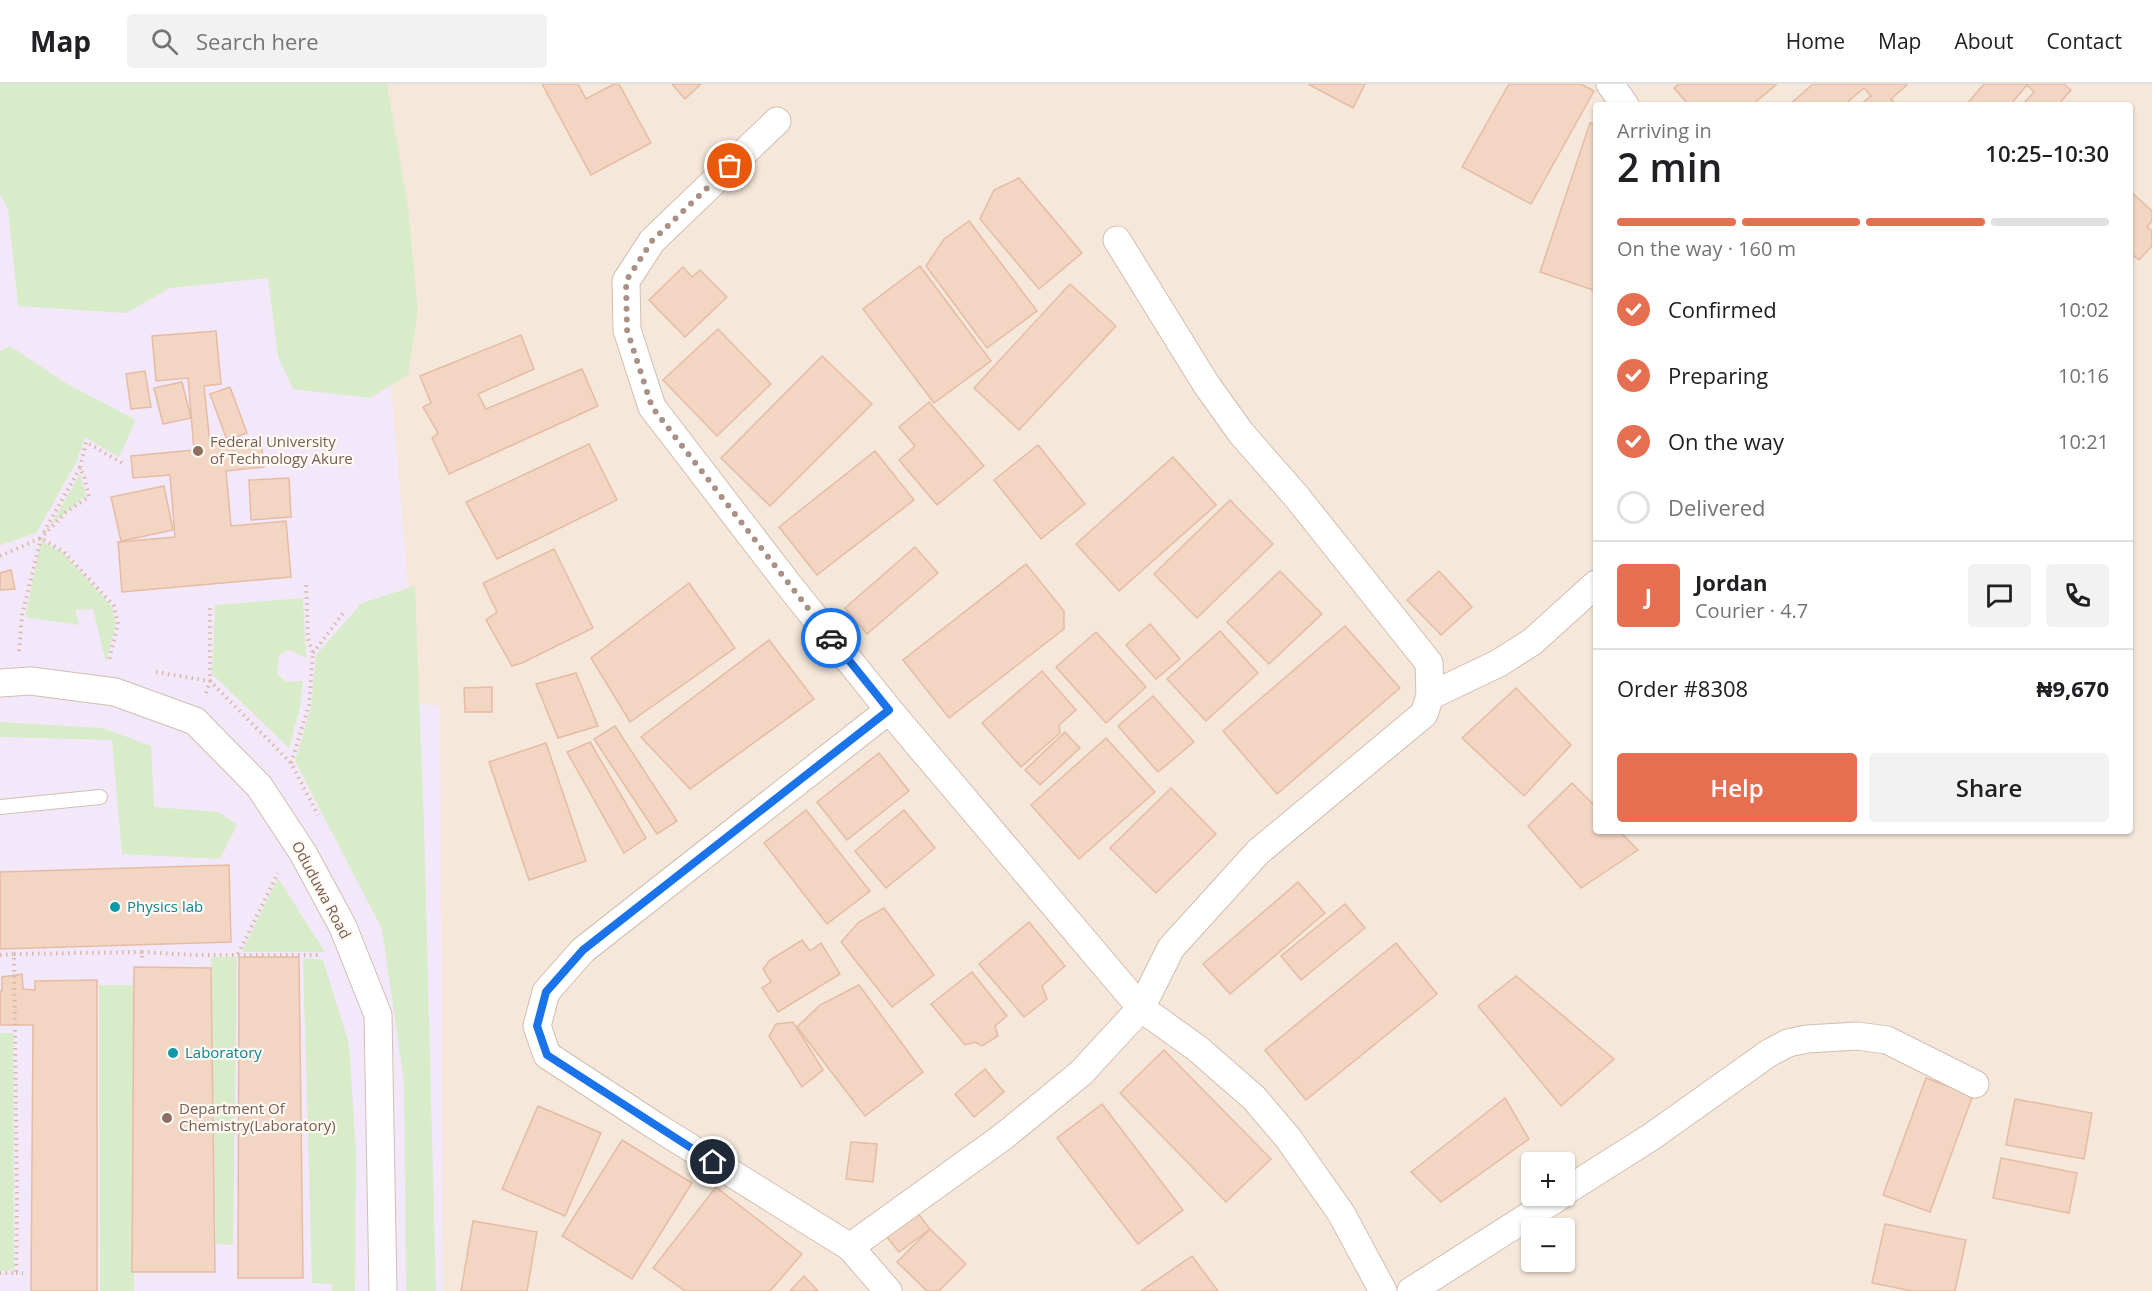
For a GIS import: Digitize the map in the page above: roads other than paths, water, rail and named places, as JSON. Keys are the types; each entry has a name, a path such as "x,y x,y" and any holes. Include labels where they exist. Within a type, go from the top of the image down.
{"street":[{"path":"1610,84 1623,102"},
{"path":"777,122 652,241 626,281 627,330 652,407 788,584 889,710 1141,1008 1198,1049 1254,1098 1288,1138 1341,1214 1383,1291"},
{"path":"850,1247 1004,1136 1072,1080 1141,1008 1171,948 1258,852 1424,714 1430,696 1429,663 1296,496 1241,433 1206,384 1117,240"},
{"path":"1430,696 1499,663 1532,642 1593,587"},
{"name":"Oduduwa Road","path":"0,683 31,681 115,692 195,721 259,786 303,853 343,927 378,1015 383,1291"},
{"path":"888,1291 850,1247 654,1125 547,1055 537,1026 546,992 583,950 889,710"},
{"path":"1575,1185 1651,1137 1769,1053 1788,1043 1807,1039 1857,1036 1887,1040 1975,1084"},
{"path":"1411,1291 1544,1206"}],"lane":[{"path":"0,807 100,798"}],"place":[{"name":"Federal University of Technology Akure","path":"198,451"},
{"name":"Physics lab","path":"115,907"},
{"name":"Laboratory","path":"173,1053"},
{"name":"Department Of Chemistry(Laboratory)","path":"167,1118"}]}
